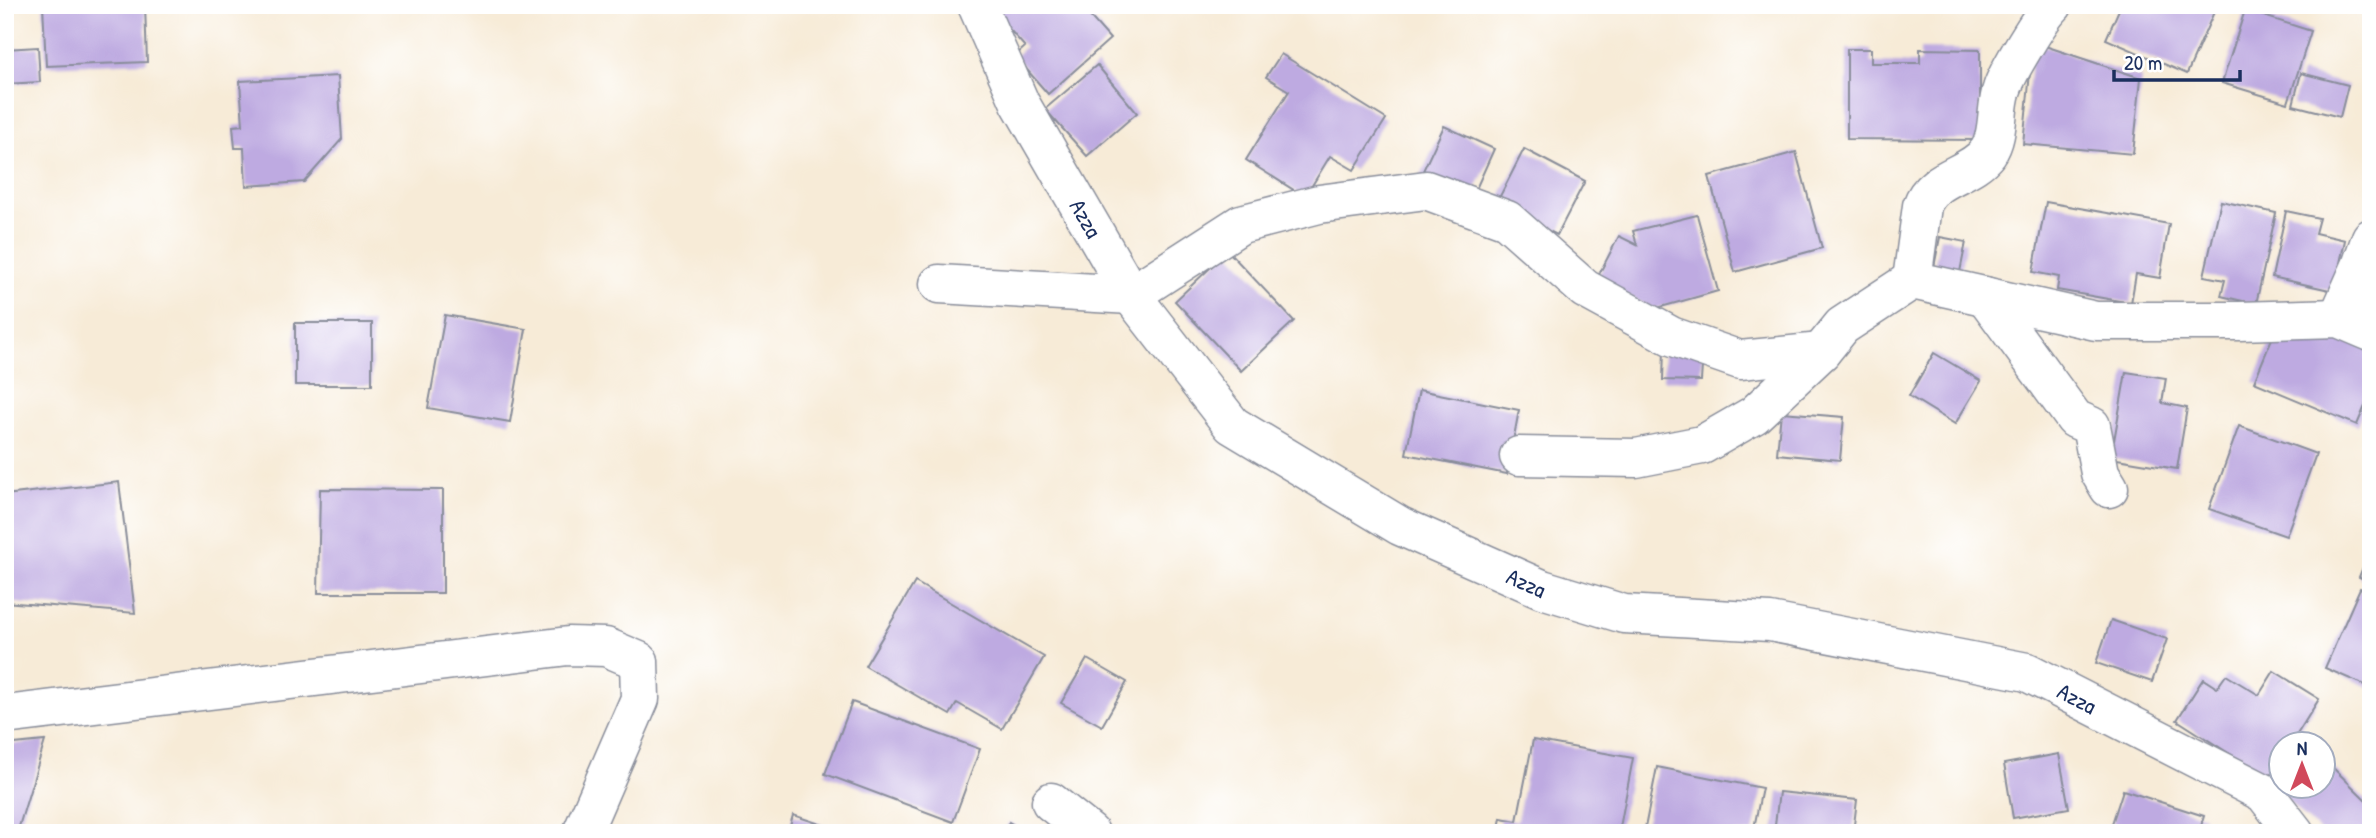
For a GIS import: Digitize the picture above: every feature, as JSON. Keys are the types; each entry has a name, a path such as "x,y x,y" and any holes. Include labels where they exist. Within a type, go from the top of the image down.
{"street":[{"name":"Azza","path":"977,5 1020,103 1132,295 1232,425 1400,526 1542,589 1624,614 1770,622 2027,672 2264,793 2295,833"},
{"path":"1912,279 1922,206 1926,196 1982,158 1990,149 2002,88 2041,18 2053,5"},
{"path":"939,284 1132,295 1241,224 1319,204 1426,190 1507,220 1585,289 1671,336 1741,360 1821,352"},
{"path":"1519,456 1636,458 1702,445 1754,415 1821,352 1842,326 1912,279 2096,321 2239,321 2354,325 2361,266 2371,238"},
{"path":"1985,296 2075,419 2091,426 2100,473 2109,488"},
{"path":"5,715 568,646 606,647 639,661 640,699 582,833"},
{"path":"1051,802 1090,833"}],"building":[{"path":"43,5 145,5 147,62 46,66"},
{"path":"1005,5 1080,5 1110,39 1048,94 1015,56 1025,47 996,14"},
{"path":"2121,5 2217,5 2187,74 2106,39"},
{"path":"2245,10 2311,31 2288,103 2222,83"},
{"path":"2033,42 2141,78 2133,154 2023,144"},
{"path":"38,47 40,82 5,84 5,49"},
{"path":"1847,49 1871,49 1871,63 1920,63 1920,49 1980,50 1980,140 1847,139"},
{"path":"1281,54 1386,119 1354,170 1330,156 1305,197 1246,160 1289,91 1266,77"},
{"path":"1097,65 1137,113 1087,156 1045,109"},
{"path":"2301,73 2348,85 2340,117 2293,105"},
{"path":"338,76 342,139 304,182 246,186 244,148 235,148 233,126 243,125 240,81"},
{"path":"1444,126 1494,149 1471,200 1420,177"},
{"path":"1524,149 1585,181 1557,235 1496,204"},
{"path":"1796,152 1822,248 1735,272 1709,176"},
{"path":"2221,201 2276,213 2256,304 2221,296 2225,280 2204,276"},
{"path":"2046,202 2169,224 2160,278 2136,274 2131,303 2057,290 2059,277 2033,272"},
{"path":"2286,211 2319,218 2315,233 2345,240 2334,291 2272,277"},
{"path":"1697,215 1718,291 1654,309 1596,280 1619,236 1637,245 1633,231"},
{"path":"1940,237 1966,242 1958,282 1932,277"},
{"path":"1228,251 1294,321 1241,371 1175,301"},
{"path":"445,315 526,329 510,422 428,408"},
{"path":"295,323 372,323 372,385 295,385"},
{"path":"2339,328 2371,340 2371,392 2357,425 2254,382 2273,336"},
{"path":"1664,349 1703,351 1701,381 1663,380"},
{"path":"1934,353 1981,381 1955,424 1909,396"},
{"path":"2126,372 2166,378 2162,403 2187,408 2177,469 2111,458"},
{"path":"1419,390 1519,410 1507,474 1406,454"},
{"path":"1781,412 1844,417 1840,460 1777,454"},
{"path":"2239,426 2316,454 2286,536 2209,509"},
{"path":"119,482 135,613 5,602 5,495"},
{"path":"320,489 443,490 443,593 318,593"},
{"path":"2371,548 2371,582 2359,577"},
{"path":"915,582 1044,657 1002,729 957,703 950,715 865,666"},
{"path":"2360,588 2371,592 2371,688 2325,668"},
{"path":"2111,620 2167,639 2152,682 2096,663"},
{"path":"1087,659 1127,682 1102,726 1061,703"},
{"path":"2274,671 2319,699 2300,730 2268,730 2268,778 2177,720 2203,679 2217,688 2226,675 2259,695"},
{"path":"852,702 980,749 953,822 825,774"},
{"path":"1533,740 1633,758 1619,833 1498,833 1501,818 1517,821"},
{"path":"45,741 17,833 5,833 5,745"},
{"path":"2059,754 2069,808 2013,818 2004,764"},
{"path":"1657,767 1762,788 1753,833 1644,833"},
{"path":"2338,773 2371,805 2371,826 2364,833 2321,833 2287,800 2338,800"},
{"path":"2123,790 2204,816 2199,833 2109,833"},
{"path":"1779,792 1857,800 1853,833 1774,833"},
{"path":"793,815 844,832 844,833 788,833"},
{"path":"1009,822 1028,833 1003,833"}]}
